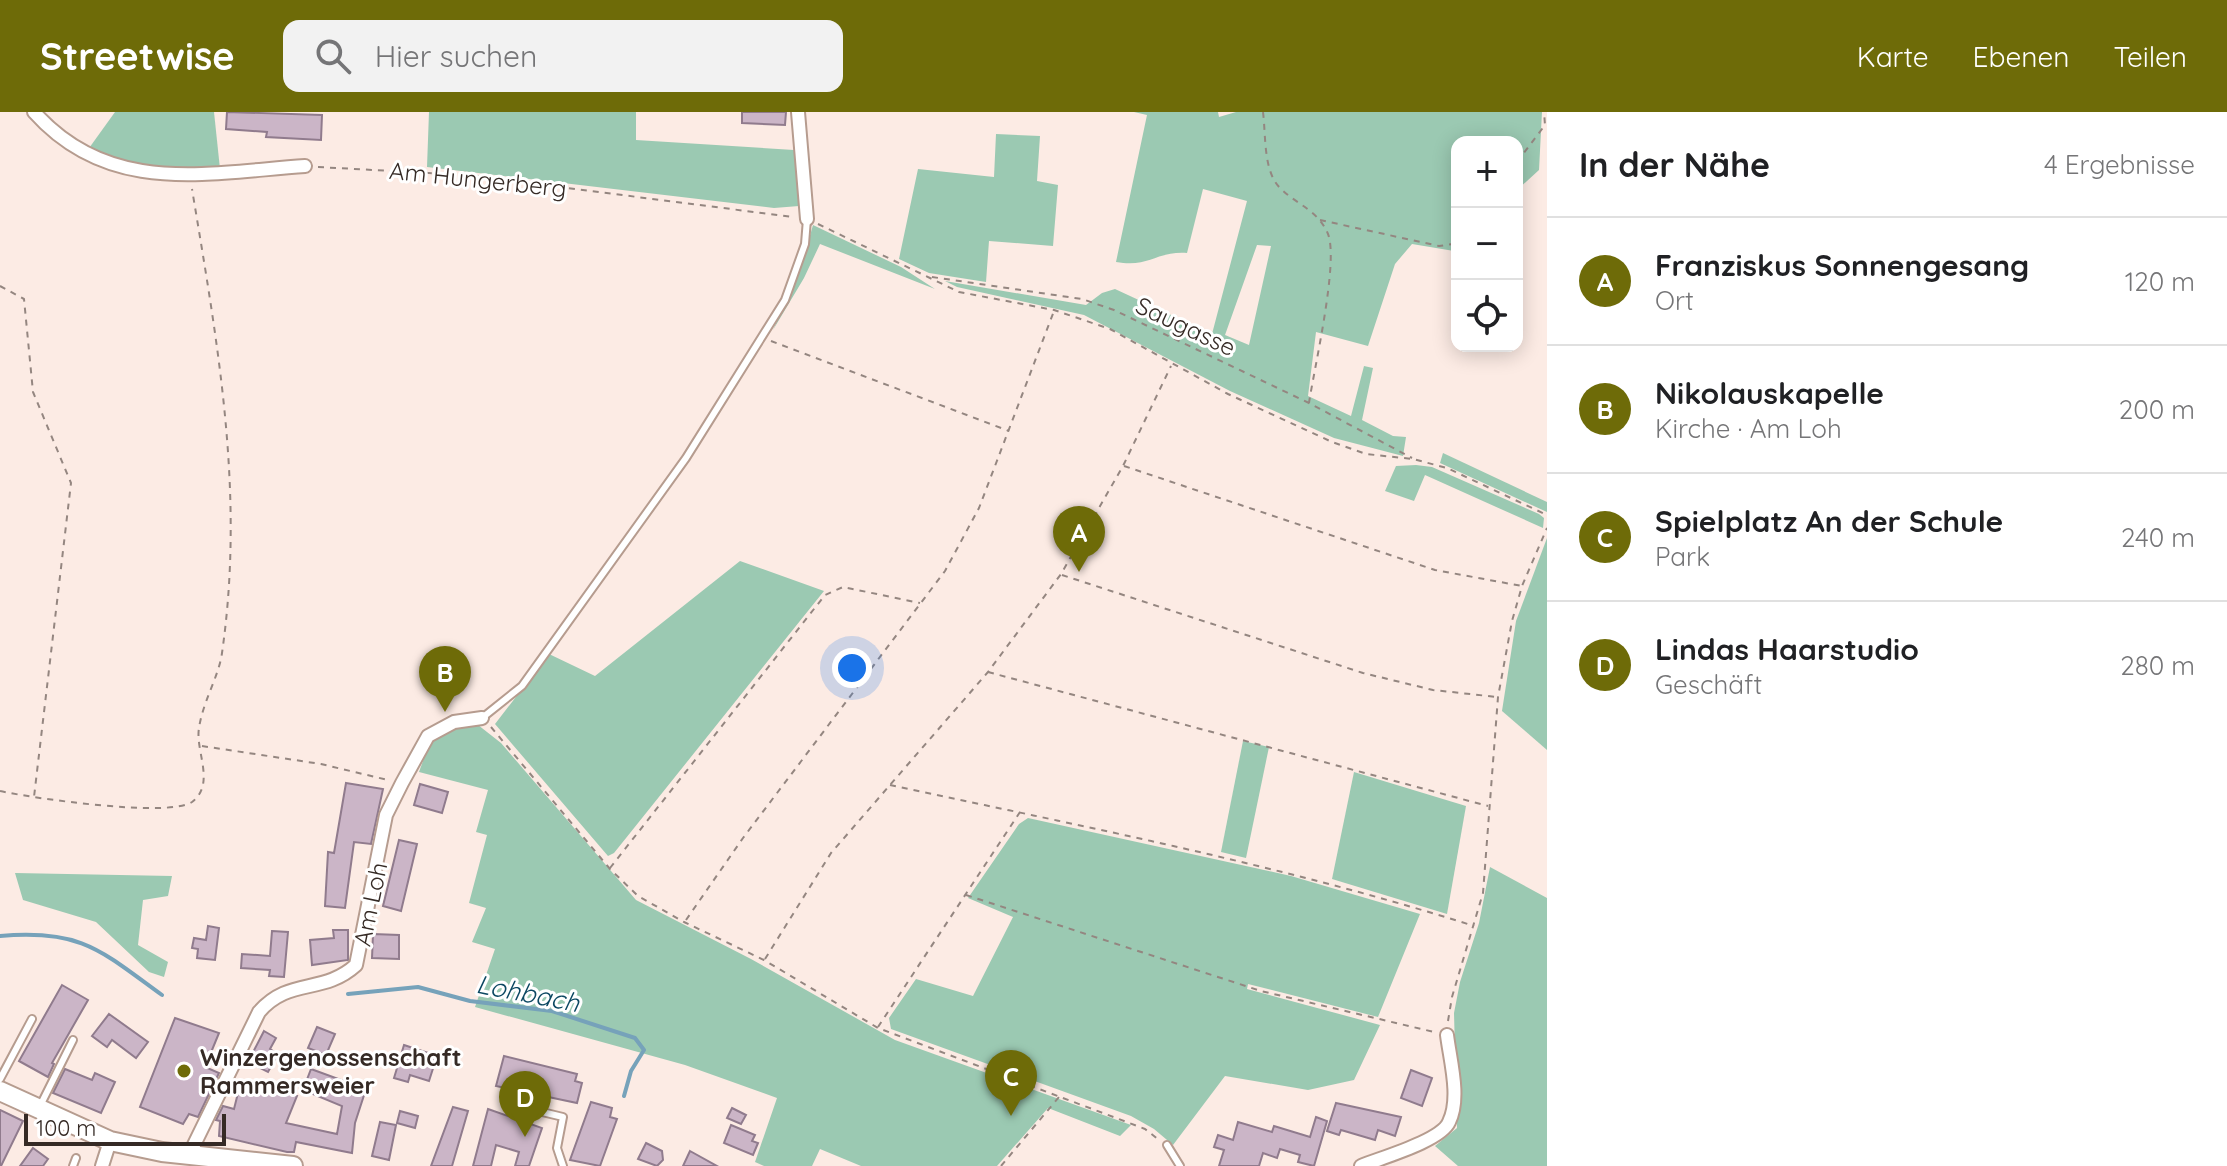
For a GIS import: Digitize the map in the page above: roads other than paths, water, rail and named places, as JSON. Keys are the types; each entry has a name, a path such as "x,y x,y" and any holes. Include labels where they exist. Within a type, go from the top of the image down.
{"street":[{"path":"34,112 59,137 94,159 151,174 305,166"},
{"path":"798,112 807,219"},
{"name":"Am Loh","path":"189,1155 259,1012 272,997 340,980 356,965 380,858 386,815 428,736 454,722 482,718"},
{"path":"1361,1166 1436,1136 1449,1123 1454,1090 1447,1035"},
{"path":"0,1091 110,1141 189,1155 293,1166"},
{"path":"102,1166 110,1141"}],"lane":[{"path":"482,718 522,686 686,458 785,300 805,244 807,219"},
{"path":"0,1079 32,1019"},
{"path":"38,1110 60,1059 73,1040"},
{"path":"509,1104 563,1117 557,1148 563,1166"},
{"path":"1167,1145 1180,1166"},
{"path":"73,1166 76,1158"}],"waterway":[{"name":"Lohbach","path":"0,936 51,936 88,946 162,995"},
{"name":"Lohbach","path":"348,994 418,987 470,1001 552,1011 635,1038 644,1050 631,1071 624,1096"}],"place":[{"name":"Franziskus Sonnengesang","path":"1079,572"},
{"name":"Nikolauskapelle","path":"445,712"},
{"name":"Winzergenossenschaft Rammersweier","path":"184,1071"},
{"name":"Spielplatz An der Schule","path":"1011,1116"},
{"name":"Lindas Haarstudio","path":"525,1137"}]}
